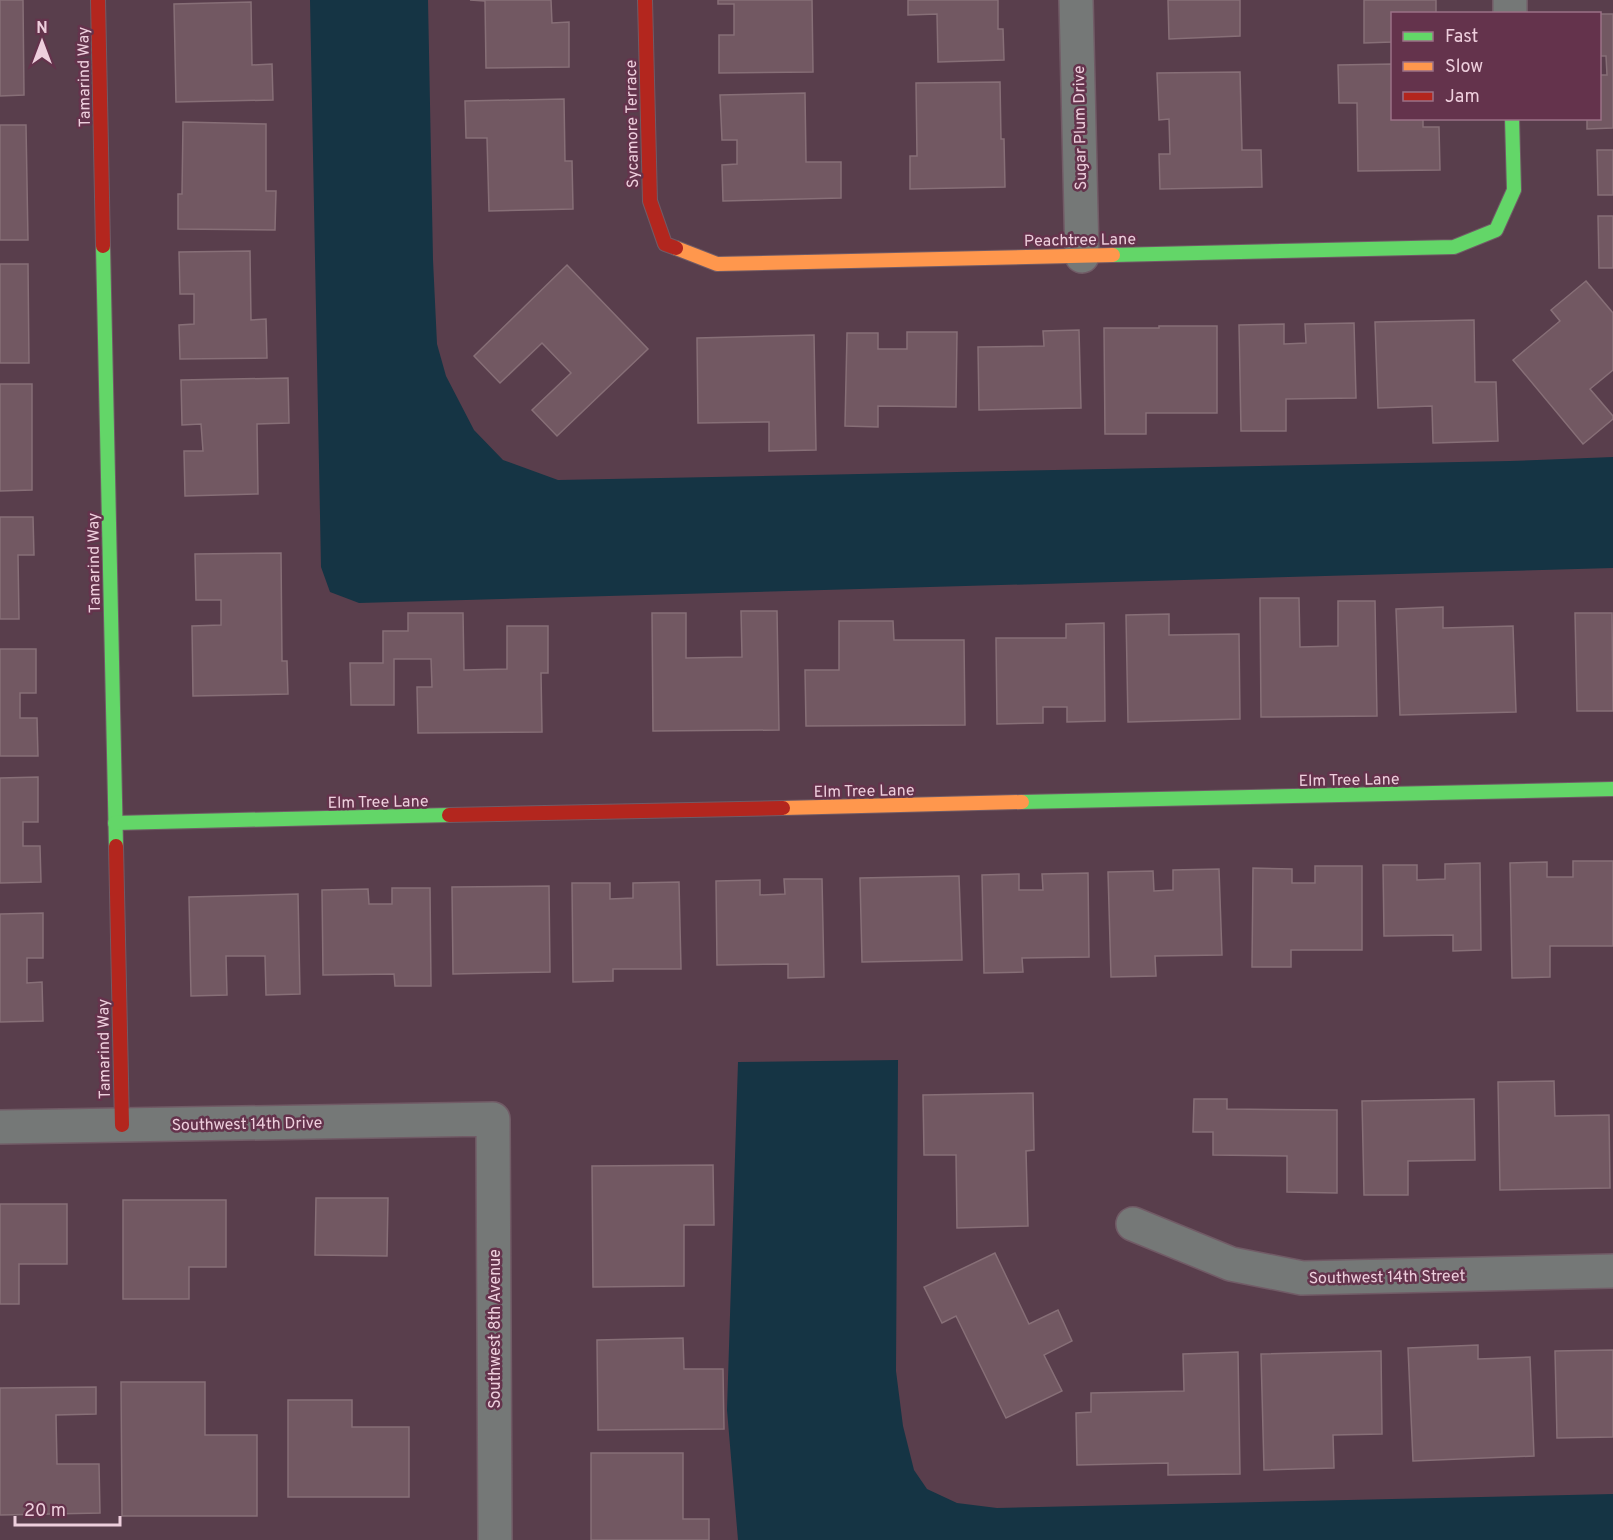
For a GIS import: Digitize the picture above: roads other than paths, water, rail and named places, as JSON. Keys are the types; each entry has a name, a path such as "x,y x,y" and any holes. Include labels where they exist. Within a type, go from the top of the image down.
{"street":[{"name":"Tamarind Way","path":"98,0 122,1125"},
{"name":"Sycamore Terrace","path":"645,0 650,201 665,244"},
{"name":"Sugar Plum Drive","path":"1076,0 1082,256"},
{"name":"Peachtree Lane","path":"665,244 717,264 1454,247 1496,230 1514,190 1512,120"},
{"name":"Elm Tree Lane","path":"115,823 1613,789"},
{"name":"Southwest 14th Drive","path":"0,1127 493,1119"},
{"name":"Southwest 8th Avenue","path":"493,1119 495,1540"},
{"name":"Southwest 14th Street","path":"1133,1224 1231,1264 1302,1278 1613,1271"}],"water":[{"path":"310,0 428,0 433,260 437,344 446,376 474,430 503,460 558,480 1613,457 1613,568 359,603 330,592 321,567"},
{"path":"898,1060 896,1371 903,1426 914,1470 927,1489 957,1503 997,1508 1613,1494 1613,1540 738,1540 727,1410 738,1062"}]}
